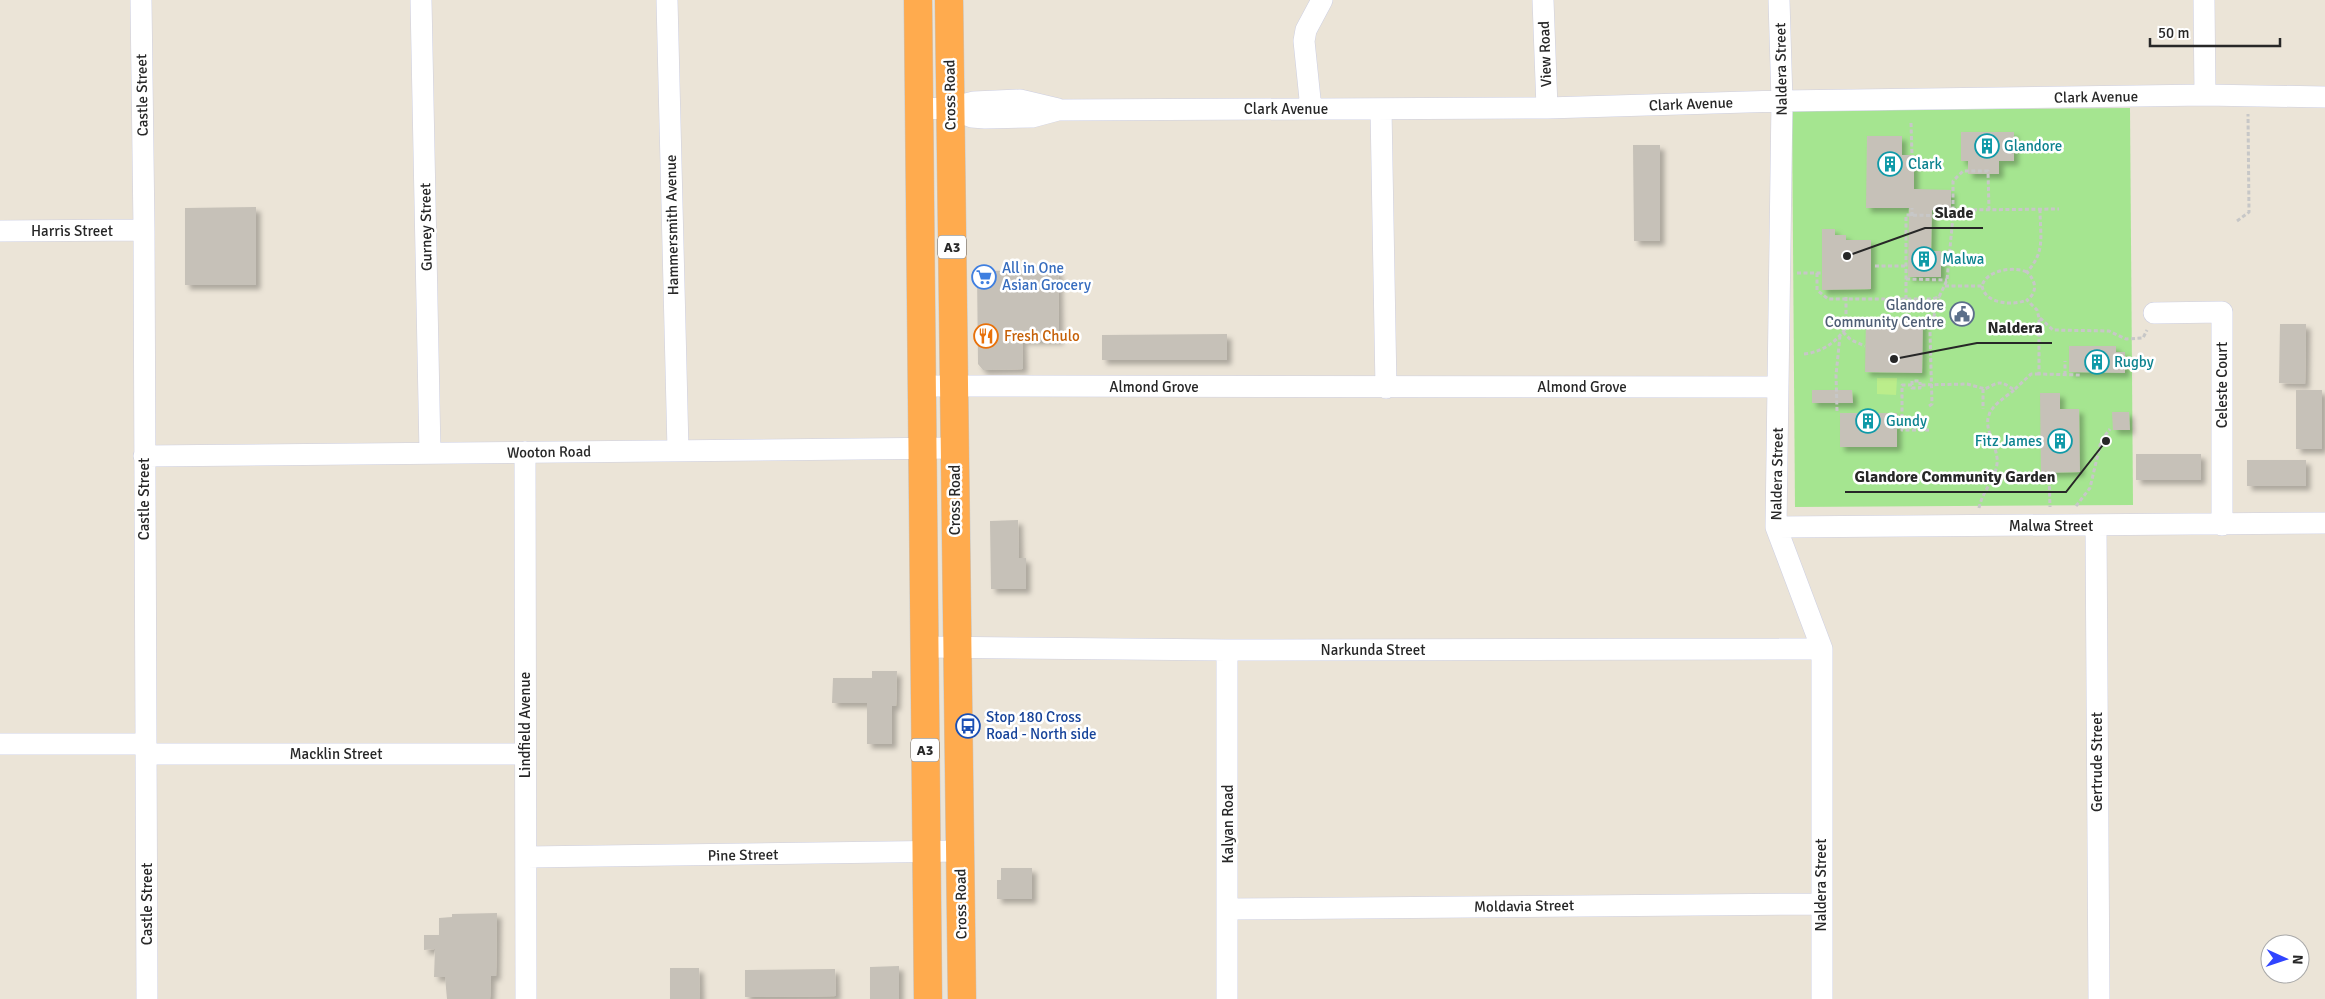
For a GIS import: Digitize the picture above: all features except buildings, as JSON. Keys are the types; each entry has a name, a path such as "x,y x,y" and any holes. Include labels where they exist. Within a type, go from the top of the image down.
{"highway":[{"name":"Cross Road","path":"918,0 928,999"},
{"name":"Cross Road","path":"949,0 962,999"}],"street":[{"name":"Castle Street","path":"141,0 148,999"},
{"name":"Gurney Street","path":"421,0 430,453"},
{"name":"Hammersmith Avenue","path":"667,0 678,450"},
{"path":"1311,110 1304,41 1306,30 1322,0"},
{"name":"View Road","path":"1544,0 1547,108"},
{"name":"Naldera Street","path":"1779,0 1782,101 1776,528 1822,649 1822,999"},
{"path":"2204,0 2206,96"},
{"name":"Clark Avenue","path":"919,109 950,108 973,102 1020,100 1058,110 1311,110 1547,108 1782,101 2206,96 2325,97"},
{"path":"1381,109 1386,388"},
{"name":"Harris Street","path":"0,231 144,230"},
{"name":"Celeste Court","path":"2154,313 2222,312 2222,525"},
{"name":"Almond Grove","path":"922,386 1778,387"},
{"name":"Wooton Road","path":"144,456 954,448"},
{"name":"Lindfield Avenue","path":"525,452 526,999"},
{"name":"Malwa Street","path":"1776,528 2325,523"},
{"name":"Gertrude Street","path":"2096,526 2099,999"},
{"name":"Narkunda Street","path":"924,647 1227,650 1822,649"},
{"name":"Kalyan Road","path":"1227,650 1227,999"},
{"name":"Macklin Street","path":"0,744 147,749 525,754"},
{"name":"Pine Street","path":"527,857 927,853 960,851"},
{"name":"Moldavia Street","path":"1228,909 1821,904"}],"path":[{"path":"2237,221 2249,212 2247,96"},
{"path":"1911,123 1912,155"},
{"path":"1929,406 1932,404 1930,331 1939,297 1947,280 1953,216 1953,181 1963,171 1988,171 1989,210"},
{"path":"1912,208 1912,216"},
{"path":"2027,272 2037,261 2041,250 2040,209"},
{"path":"1909,319 1906,279 1906,215 1953,216 1964,210 2059,209"},
{"path":"1874,266 1906,266"},
{"path":"2021,270 2027,272 2034,281 2035,286 2034,292 2022,303 1991,300 1983,293 1983,281 1990,274 2021,270"},
{"path":"1817,273 1817,290 1828,299 1846,297 1908,299 1939,297"},
{"path":"1906,279 1947,280"},
{"path":"1945,286 1982,286"},
{"path":"1804,354 1822,350 1843,332 1846,323 1846,297"},
{"path":"2027,300 2037,310 2039,318 2039,374"},
{"path":"2039,318 2053,330 2109,330 2126,339 2143,338 2154,313"},
{"path":"1843,332 1851,340 1865,346"},
{"path":"1837,411 1836,375 1840,335"},
{"path":"2065,361 2065,375"},
{"path":"1979,509 1982,497 1997,466 1997,449 1988,428 1988,415 2031,374 2080,375"},
{"path":"1929,430 1902,430 1902,385 1912,385 1912,388 1920,388 1920,385 1967,384 1983,389 1998,383 2006,384 2014,390"},
{"path":"1983,389 1983,409"},
{"path":"2074,508 2090,488 2101,442 2110,429"},
{"path":"2049,472 2050,508"}],"green space":[{"name":"Glandore Community Centre","path":"2130,108 2133,505 1795,507 1792,111"},
{"path":"1877,378 1897,378 1896,395 1877,394"}],"place":[{"name":"Glandore","path":"1987,146"},
{"name":"Clark","path":"1890,164"},
{"name":"Slade","path":"1847,256"},
{"name":"Malwa","path":"1924,259"},
{"name":"All in One Asian Grocery","path":"984,277"},
{"name":"Glandore Community Centre","path":"1962,314"},
{"name":"Fresh Chulo","path":"986,336"},
{"name":"Naldera","path":"1894,359"},
{"name":"Rugby","path":"2097,362"},
{"name":"Gundy","path":"1868,421"},
{"name":"Fitz James","path":"2060,441"},
{"name":"Glandore Community Garden","path":"2106,441"},
{"name":"Stop 180 Cross Road - North side","path":"968,726"}]}
